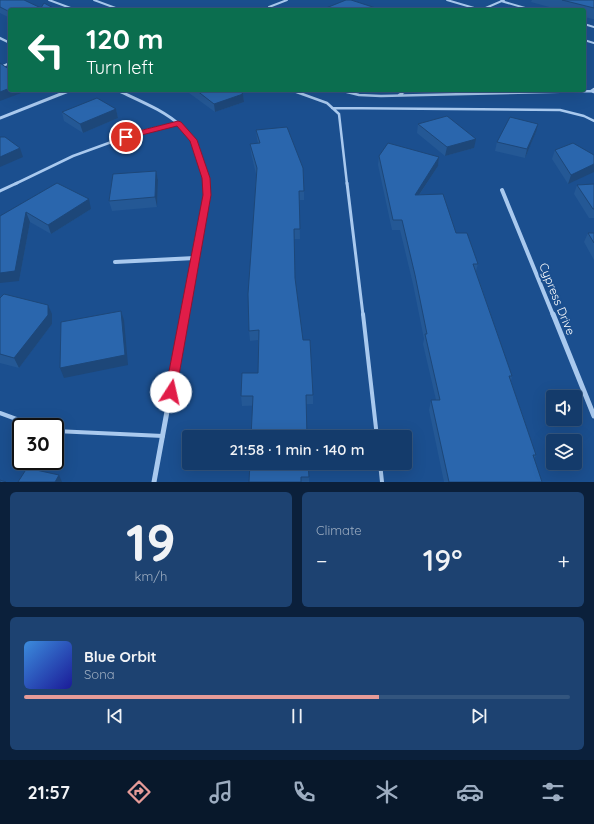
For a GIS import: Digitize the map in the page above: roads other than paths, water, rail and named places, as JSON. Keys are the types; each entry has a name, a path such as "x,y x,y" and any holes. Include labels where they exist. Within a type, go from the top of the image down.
{"street":[{"path":"0,118 66,92"},
{"path":"121,92 158,110 178,123 194,140 206,178 207,195 154,482"},
{"name":"Cypress Drive","path":"502,190 594,416"},
{"path":"115,262 195,258"}],"lane":[{"path":"49,0 71,8"},
{"path":"94,0 116,8"},
{"path":"269,7 287,0"},
{"path":"447,0 474,8"},
{"path":"485,8 504,0"},
{"path":"501,1 525,8"},
{"path":"347,92 359,95 397,96 593,92 594,89"},
{"path":"297,92 327,103 339,114 376,430"},
{"path":"397,96 404,92"},
{"path":"332,108 560,110 584,116 594,121"},
{"path":"0,191 73,156 139,132 178,123"},
{"path":"0,413 14,418"},
{"path":"64,430 163,436"},
{"path":"381,470 382,482"}]}
